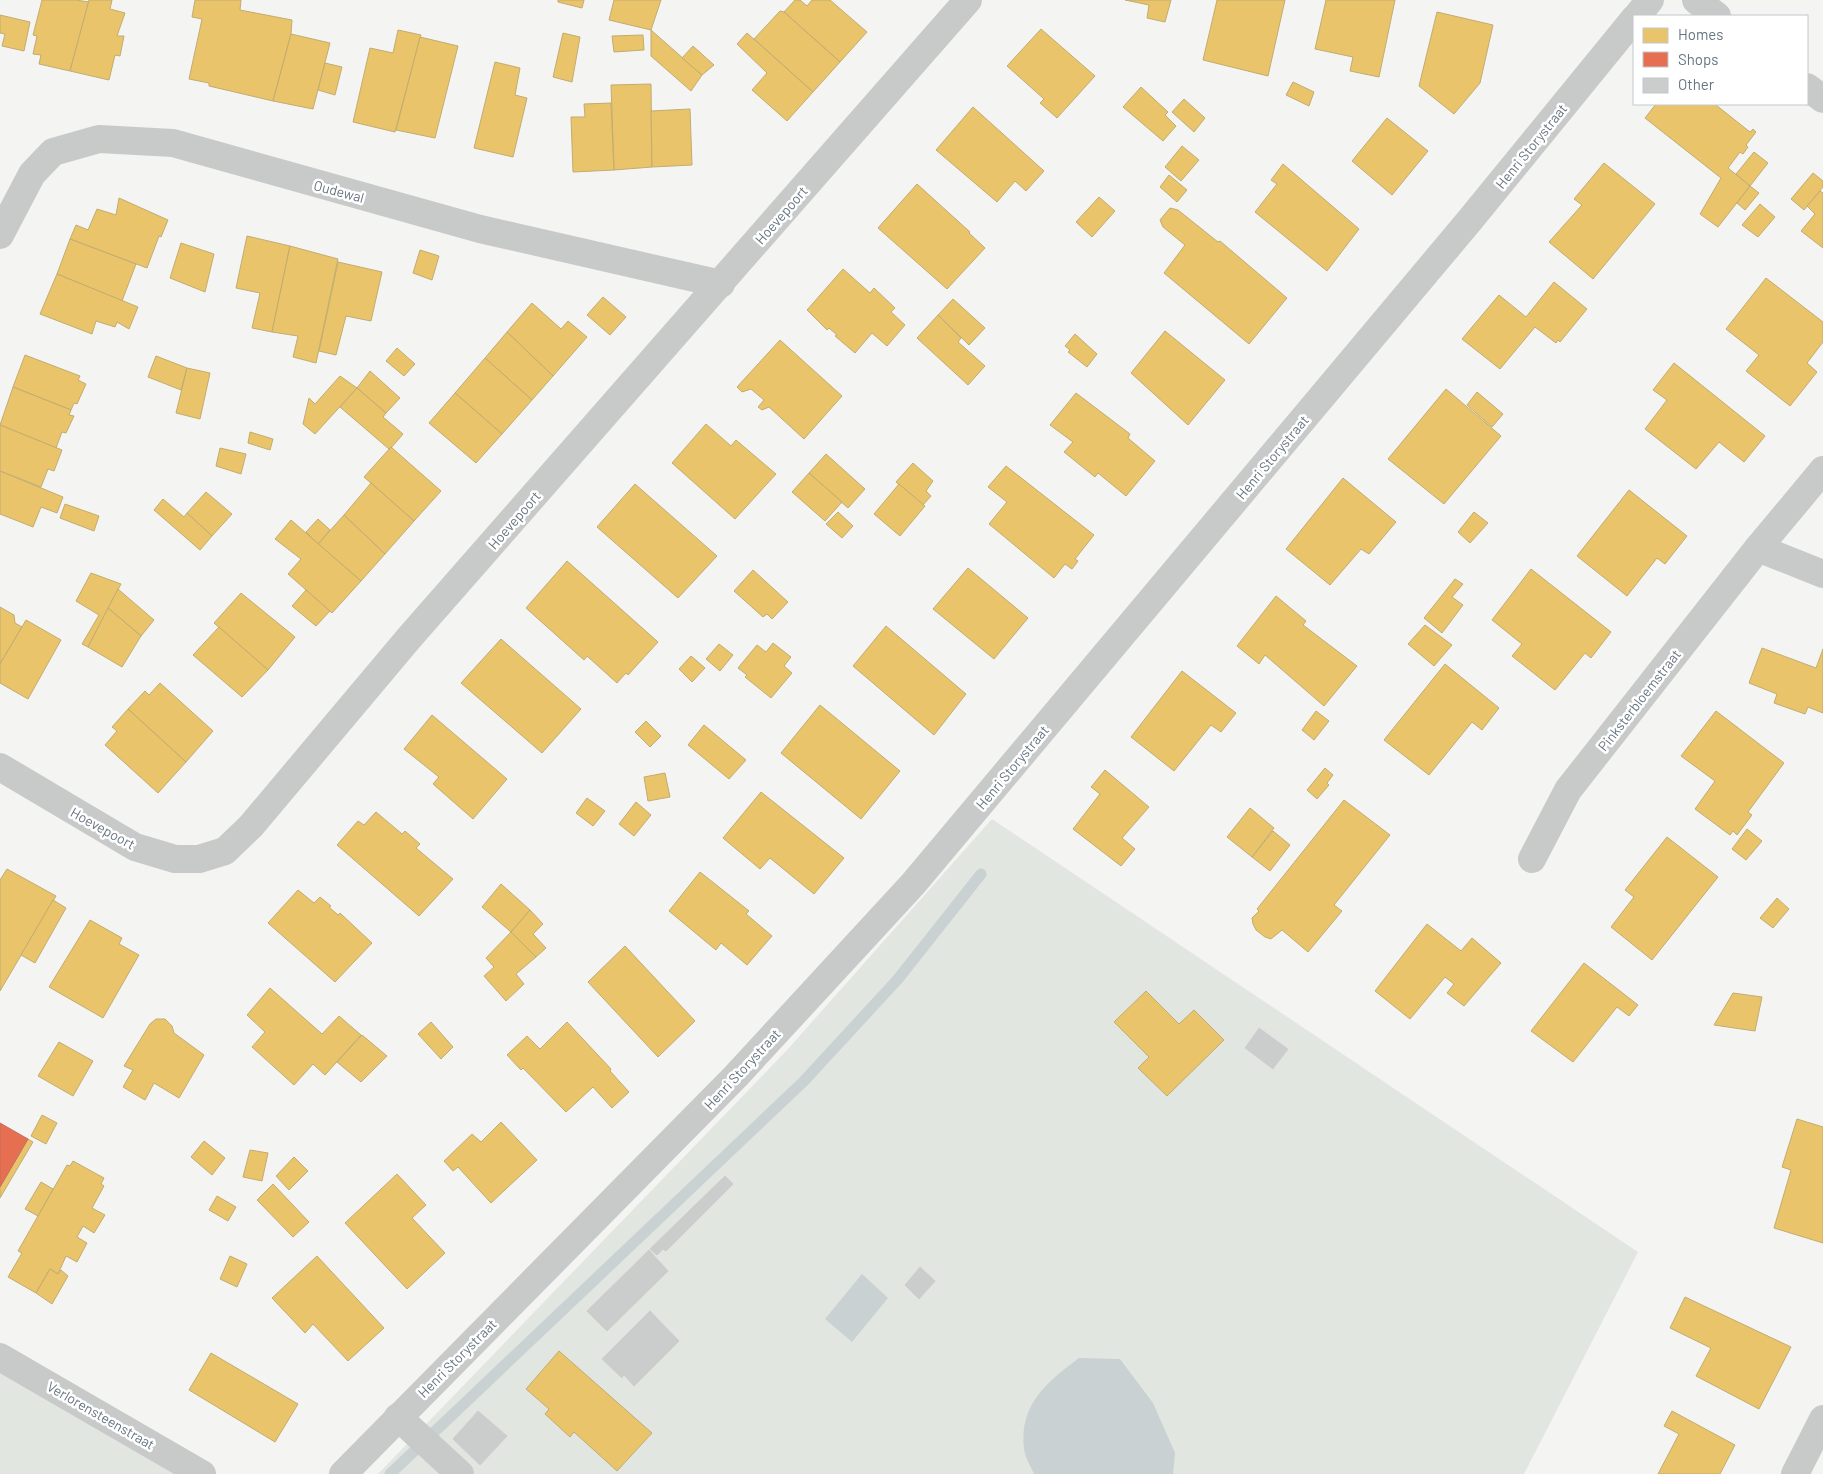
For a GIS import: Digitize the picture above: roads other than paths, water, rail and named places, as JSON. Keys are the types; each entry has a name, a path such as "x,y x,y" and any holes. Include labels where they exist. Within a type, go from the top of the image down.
{"street":[{"name":"Hoevepoort","path":"0,767 135,847 174,859 199,859 225,851 251,826 409,638 968,0"},
{"path":"1638,15 1650,0"},
{"path":"1696,0 1716,15"},
{"name":"Henri Storystraat","path":"342,1474 405,1424 735,1078 913,884 1470,220 1633,20"},
{"path":"1808,87 1823,99"},
{"name":"Oudewal","path":"0,235 32,174 53,152 99,139 173,143 480,229 721,284"},
{"name":"Pinksterbloemstraat","path":"1532,859 1568,790 1758,548 1823,470"},
{"path":"1758,548 1823,574"},
{"name":"Verlorensteenstraat","path":"0,1357 202,1474"},
{"path":"1795,1474 1823,1419"},
{"path":"405,1424 460,1474"}],"waterway":[{"path":"390,1474 804,1081 898,979 981,874"}]}
